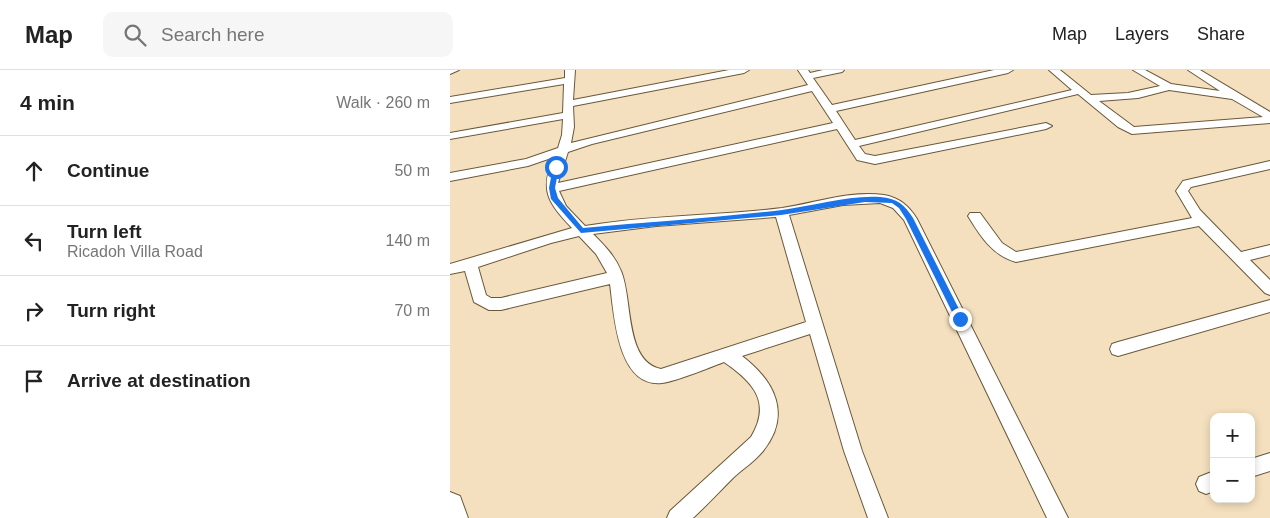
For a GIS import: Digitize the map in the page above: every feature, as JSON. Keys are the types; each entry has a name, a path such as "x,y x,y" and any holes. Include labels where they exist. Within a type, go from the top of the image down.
{"street":[{"path":"450,71 454,70"},
{"path":"450,136 744,70"},
{"path":"839,70 805,73 861,157 875,160 1046,126"},
{"path":"828,109 1008,70"},
{"path":"1054,70 1132,131 1270,118"},
{"path":"1138,70 1168,87 1237,96"},
{"path":"1193,70 1270,118"},
{"path":"450,100 573,73 568,109 568,134 556,167 552,188 554,199 581,231 594,242 614,270 626,341 639,369 651,377 661,376 816,325"},
{"path":"450,177 528,162 588,141 814,87"},
{"path":"852,144 1083,94 1131,97 1168,87"},
{"path":"552,188 840,125"},
{"path":"1270,165 1186,184 1182,191 1184,199 1202,221 1270,289"},
{"path":"450,269 508,254 546,239 581,231 781,212 865,200 881,199 894,202 902,206 910,218 1058,518"},
{"path":"781,212 853,451 878,518"},
{"path":"975,216 1000,251 1016,257 1202,221"},
{"path":"1239,258 1270,250"},
{"path":"470,264 479,298 488,304 501,304 615,277"},
{"path":"1118,350 1270,306"},
{"path":"677,518 758,442 768,422 769,396 758,379 725,354"},
{"path":"1255,467 1270,462"},
{"path":"450,502 453,503 458,518"}],"route":[{"path":"556,167 552,188 554,199 581,231 680,220 781,212 865,200 881,199 894,202 902,206 910,218 960,319"}]}
